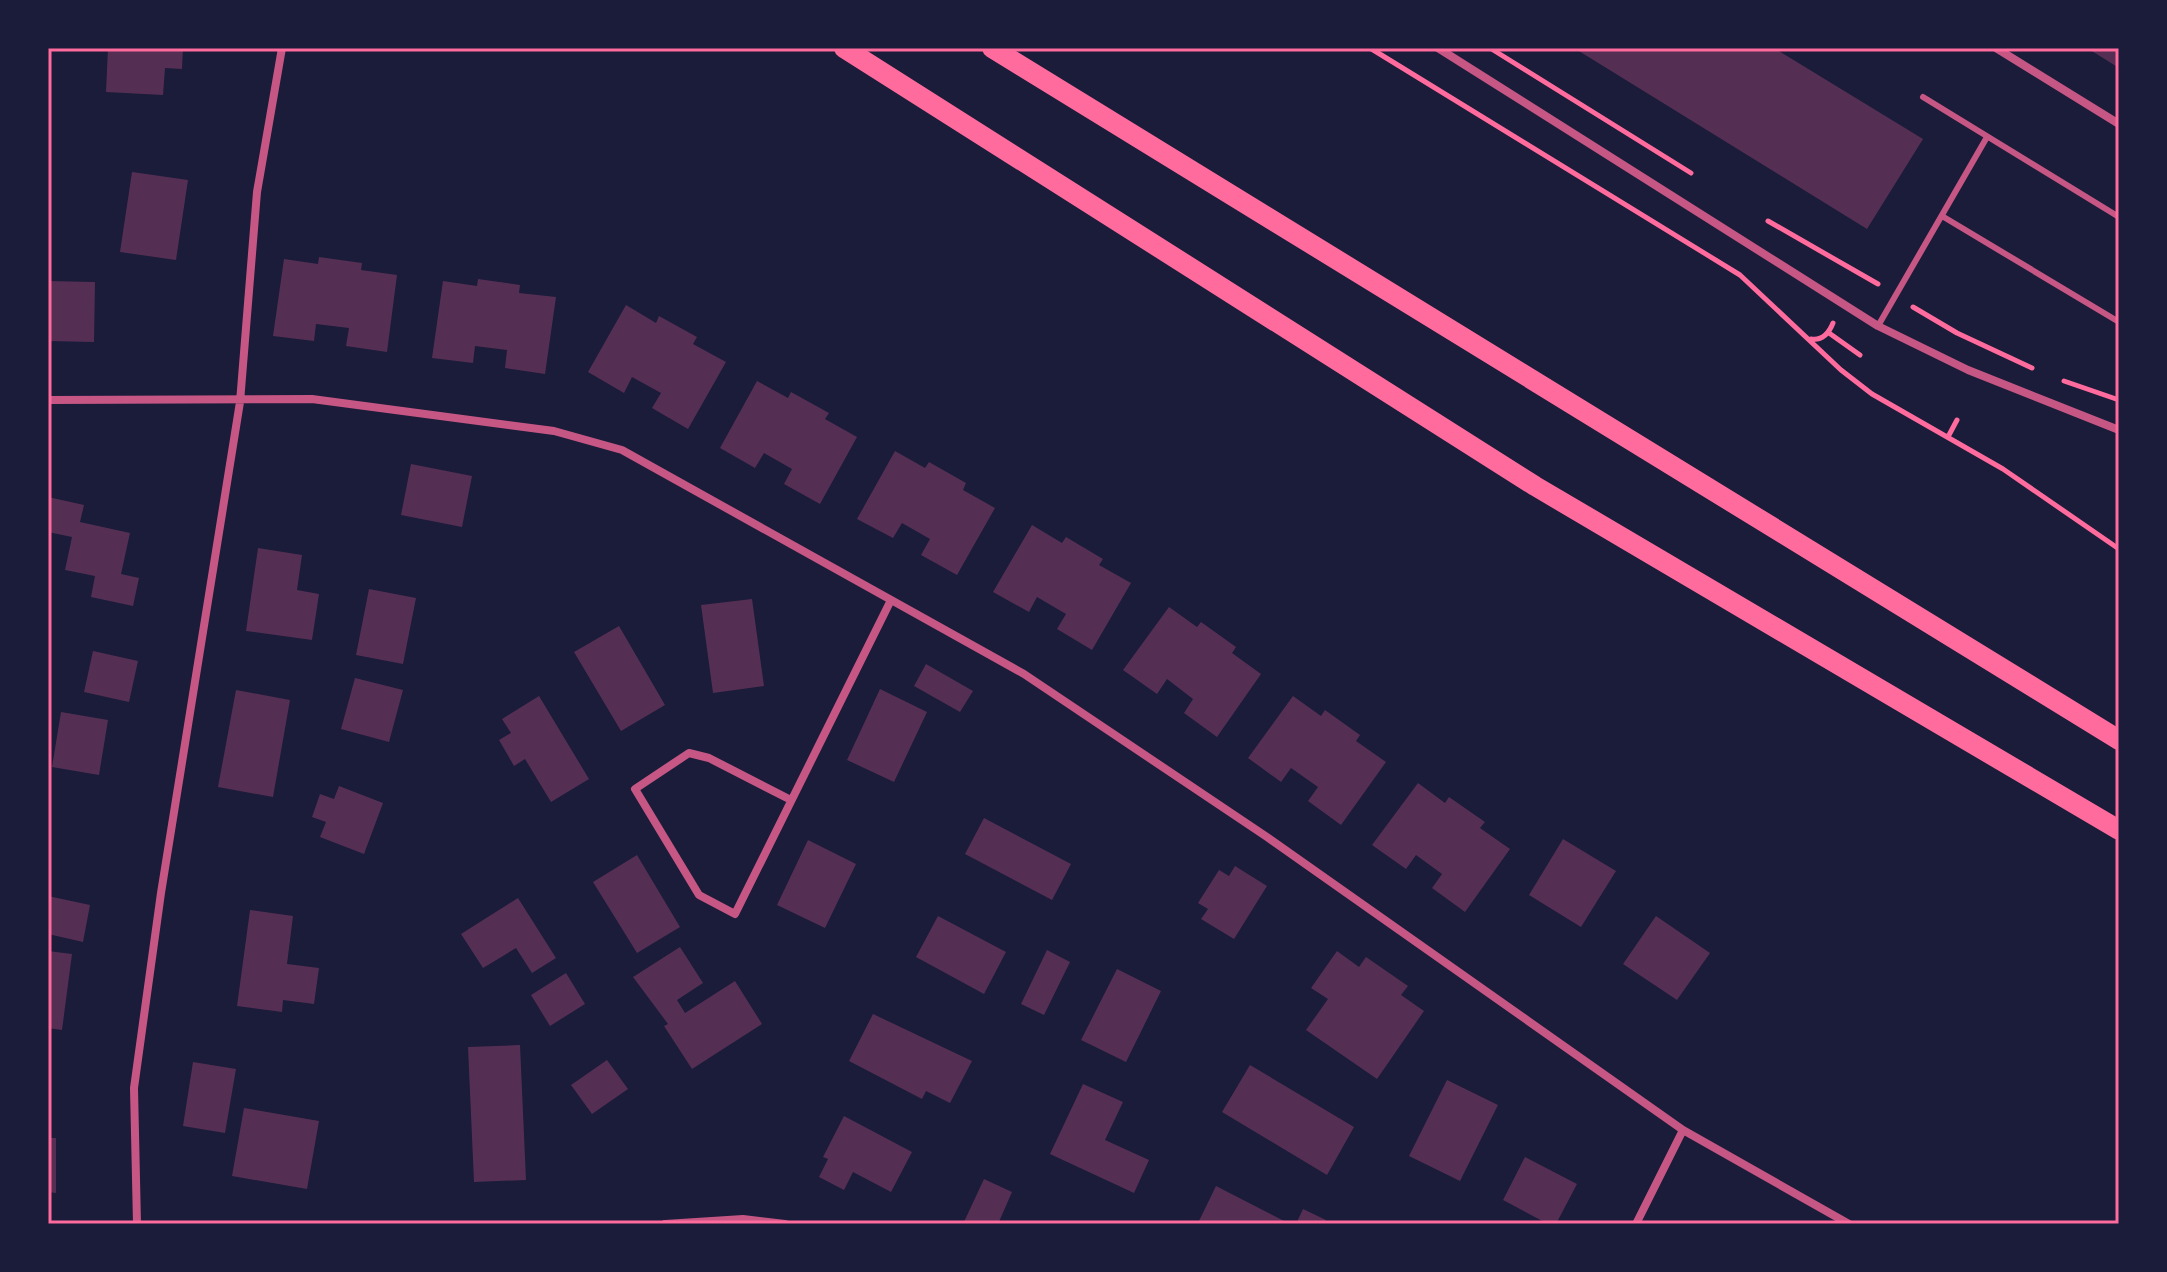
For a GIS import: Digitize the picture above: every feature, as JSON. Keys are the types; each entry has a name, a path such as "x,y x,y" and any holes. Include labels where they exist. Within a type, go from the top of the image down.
{"main road":[{"path":"844,48 1535,486 2119,830"},
{"path":"992,48 2119,740"}],"street":[{"path":"137,1224 134,1088 161,893 240,402 257,192 282,48"},
{"path":"1438,48 1878,326 1968,370 2119,430"},
{"path":"1996,48 2119,124"},
{"path":"48,400 240,402 312,399 554,431 622,450 1024,674 1138,748 1683,1130 1849,1224"},
{"path":"789,799 709,758 689,753 635,789 699,895 735,914 789,799 891,600"},
{"path":"1636,1224 1683,1130"},
{"path":"665,1224 743,1219 785,1224"}],"lane":[{"path":"1923,97 2119,217"},
{"path":"1878,326 1987,137"},
{"path":"1942,216 2119,322"}],"path":[{"path":"1370,48 1740,275 1872,394 1949,435 2119,549"},
{"path":"1490,48 1691,173"},
{"path":"1768,221 1861,274"},
{"path":"1809,339 1818,340 1829,333 1843,304"},
{"path":"1937,322 2034,369"},
{"path":"1829,333 1860,355"},
{"path":"2060,380 2119,400"},
{"path":"1949,435 1957,420"}],"building":[{"path":"108,48 183,48 182,69 165,68 163,95 106,92"},
{"path":"1574,48 1774,48 1923,139 1867,229"},
{"path":"2087,48 2119,48 2119,68"},
{"path":"132,172 188,180 176,260 120,252"},
{"path":"319,257 362,263 361,270 397,275 387,352 346,346 349,328 316,324 314,341 273,336 284,259 318,264"},
{"path":"478,279 520,285 519,293 556,297 545,374 505,368 507,350 475,346 473,363 432,358 443,281 477,286"},
{"path":"48,281 95,282 94,342 48,341"},
{"path":"626,305 656,323 659,316 697,337 693,344 726,362 688,429 652,408 661,393 632,377 624,393 588,372"},
{"path":"757,381 788,398 791,392 829,413 825,419 857,437 820,504 784,484 792,469 764,453 755,468 720,448"},
{"path":"895,451 925,468 929,462 966,483 963,490 995,508 957,575 921,555 930,539 902,523 893,538 857,519"},
{"path":"411,464 472,476 462,527 401,515"},
{"path":"48,497 84,505 80,522 130,533 121,574 139,578 133,606 91,597 95,576 65,570 72,537 48,532"},
{"path":"1032,525 1062,543 1066,537 1103,559 1099,565 1131,583 1092,650 1057,629 1066,614 1037,597 1029,612 993,592"},
{"path":"258,548 302,555 297,590 319,594 312,640 246,631"},
{"path":"369,589 416,598 403,664 356,655"},
{"path":"752,599 764,686 713,693 701,605"},
{"path":"1169,607 1197,627 1201,622 1236,647 1232,653 1261,674 1217,737 1184,713 1193,699 1167,679 1157,694 1123,670"},
{"path":"619,626 665,705 621,731 574,652"},
{"path":"93,651 138,661 129,702 84,692"},
{"path":"926,664 973,691 960,712 914,686"},
{"path":"355,678 403,690 389,742 341,729"},
{"path":"880,689 927,712 894,782 847,760"},
{"path":"236,690 290,700 273,797 218,787"},
{"path":"539,696 589,779 551,802 525,759 514,766 499,740 511,733 502,719"},
{"path":"1293,696 1321,716 1325,710 1360,735 1356,741 1386,762 1341,825 1308,801 1318,787 1291,768 1281,782 1248,758"},
{"path":"61,712 108,720 99,775 52,767"},
{"path":"1418,783 1445,803 1449,797 1485,822 1480,828 1510,849 1465,912 1432,888 1442,874 1416,855 1406,869 1372,845"},
{"path":"339,786 383,803 364,854 320,837 326,822 312,817 320,794 334,799"},
{"path":"984,818 1071,864 1052,900 965,854"},
{"path":"1563,839 1616,871 1581,927 1529,895"},
{"path":"808,840 856,864 825,928 777,905"},
{"path":"637,855 680,927 637,953 593,882"},
{"path":"1235,866 1267,886 1234,939 1201,919 1208,909 1198,903 1219,870 1229,876"},
{"path":"48,896 90,905 83,942 48,934"},
{"path":"518,898 556,958 532,973 516,948 483,968 461,934"},
{"path":"250,910 293,916 287,964 319,968 314,1004 283,1000 282,1012 237,1006"},
{"path":"938,916 1006,952 984,994 916,957"},
{"path":"1656,916 1710,953 1677,1000 1623,964"},
{"path":"680,947 703,983 677,1000 685,1013 735,981 762,1024 692,1069 664,1026 668,1024 633,977"},
{"path":"1047,950 1070,962 1044,1015 1021,1004"},
{"path":"48,951 72,954 62,1030 48,1028"},
{"path":"1337,951 1359,967 1366,957 1408,986 1401,995 1424,1011 1377,1079 1306,1030 1328,999 1311,988"},
{"path":"1117,969 1161,991 1126,1062 1081,1040"},
{"path":"566,973 585,1004 550,1026 531,995"},
{"path":"873,1014 972,1061 950,1103 926,1091 922,1099 849,1061"},
{"path":"520,1045 526,1180 474,1182 468,1047"},
{"path":"607,1060 628,1089 592,1114 571,1085"},
{"path":"193,1062 236,1069 225,1133 183,1126"},
{"path":"1250,1065 1354,1127 1327,1175 1222,1112"},
{"path":"1447,1080 1498,1105 1460,1181 1409,1156"},
{"path":"1083,1084 1123,1102 1105,1140 1149,1160 1134,1193 1050,1154"},
{"path":"244,1108 319,1121 307,1189 232,1176"},
{"path":"844,1116 912,1152 891,1192 853,1172 844,1190 819,1177 828,1159 823,1157"},
{"path":"48,1138 56,1138 56,1193 48,1192"},
{"path":"1525,1157 1577,1184 1556,1224 1548,1224 1503,1200"},
{"path":"984,1179 1012,1192 998,1224 963,1224"},
{"path":"1216,1186 1290,1224 1198,1223"},
{"path":"1303,1209 1326,1220 1324,1224 1296,1224"}]}
